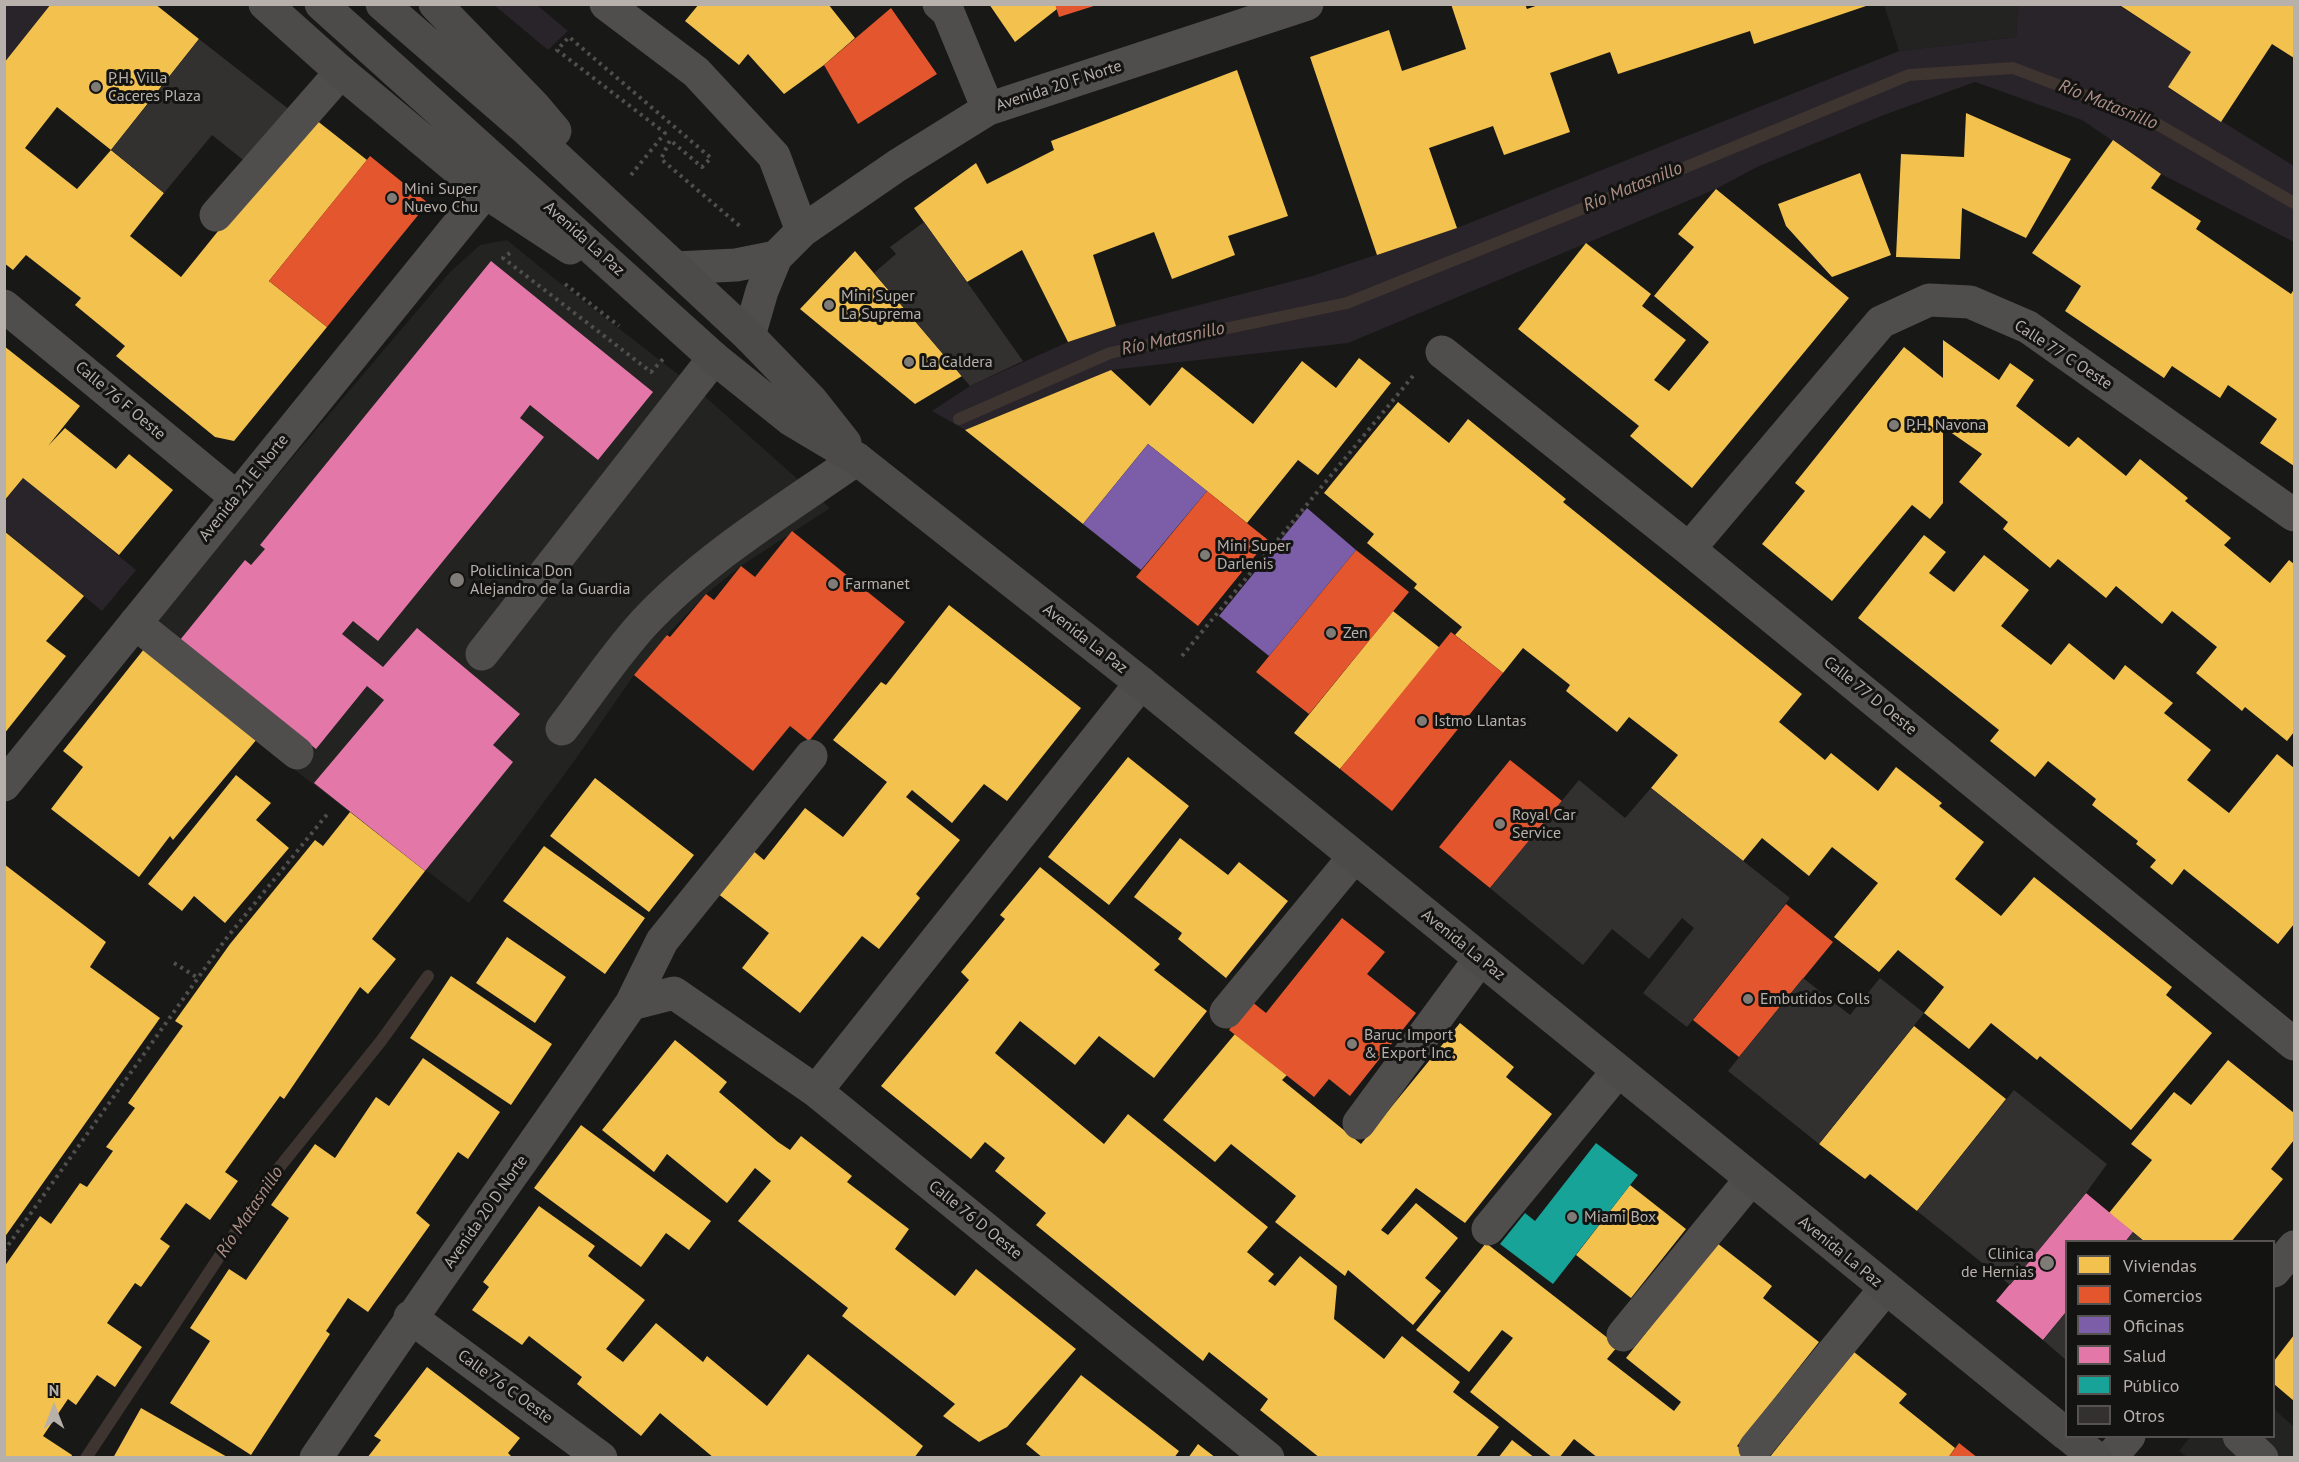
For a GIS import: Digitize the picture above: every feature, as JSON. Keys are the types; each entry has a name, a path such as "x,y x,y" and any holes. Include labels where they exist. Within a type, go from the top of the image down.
{"main road":[{"path":"265,4 341,72 485,192 650,300"},
{"name":"Avenida La Paz","path":"321,4 714,358 790,419 857,459 1141,683 2065,1433"},
{"name":"Avenida La Paz","path":"382,4 525,128 749,336 812,400 857,459"},
{"path":"435,4 533,105 629,224"},
{"name":"Avenida La Paz","path":"2072,1438 2096,1458"}],"street":[{"path":"606,4 696,72 774,156 802,231"},
{"path":"939,4 948,12 988,110"},
{"name":"Avenida 20 F Norte","path":"749,336 762,291 776,256 802,231 897,165 988,110 1306,4"},
{"path":"216,215 341,72"},
{"name":"Avenida 21 E Norte","path":"4,785 485,192"},
{"path":"676,268 736,265 776,256"},
{"name":"Calle 77 C Oeste","path":"1689,549 1881,322 1929,300 1970,302 2028,327 2295,515"},
{"name":"Calle 76 F Oeste","path":"4,306 236,497"},
{"name":"Calle 77 D Oeste","path":"1442,352 1689,549 2295,1044"},
{"path":"482,654 714,358"},
{"path":"562,729 643,624 694,576 857,459"},
{"path":"135,623 297,753"},
{"path":"816,1091 1141,683"},
{"name":"Avenida 20 D Norte","path":"316,1458 410,1317 492,1204 631,1004 662,940 812,756"},
{"path":"1226,1012 1354,857"},
{"path":"1359,1123 1480,959"},
{"name":"Calle 76 D Oeste","path":"631,1004 674,993 816,1091 1268,1458"},
{"path":"1488,1229 1618,1071"},
{"path":"1623,1335 1751,1179"},
{"path":"2275,1270 2295,1247"},
{"path":"1755,1448 1886,1289"},
{"name":"Calle 76 C Oeste","path":"410,1317 601,1458"},
{"path":"2110,1458 2128,1438"},
{"path":"2240,1438 2262,1458"}],"path":[{"path":"670,140 661,159 776,256"},
{"path":"1182,656 1413,376"},
{"path":"4,1251 225,940 329,812"},
{"path":"174,963 198,978"}],"shaded area":[{"path":"5,5 51,5 5,63"},
{"path":"494,5 537,5 568,31 548,50"},
{"path":"1884,5 2018,5 2016,37 1899,51"},
{"path":"2018,5 2118,5 2191,52 2168,88 2294,166 2294,242 2161,174 2082,120 1975,82 1884,115 1757,167 1716,189 1348,343 1111,370 965,430 932,411 970,386 1068,342 1116,326 1309,277 1457,228 1899,51 2016,37"},
{"name":"Policlinica Don Alejandro de la Guardia","path":"507,240 692,385 830,508 741,566 706,594 667,635 634,675 575,760 469,903 296,771 136,642 450,272 480,245"},
{"path":"23,478 136,570 102,611 5,531 5,501"},
{"path":"2275,1410 2294,1427 2294,1457 2187,1457 2179,1451 2189,1438 2275,1438"}],"building: Viviendas":[{"path":"51,4 155,4 199,39 111,150 164,193 130,236 181,277 311,116 367,160 269,281 327,327 234,441 215,437 116,356 125,346 75,305 81,298 26,255 13,270 4,263 4,63","holes":["57,107 111,150 77,189 25,148"]},
{"path":"699,4 828,4 855,38 824,65 784,94 748,54 739,65 685,21"},
{"path":"989,4 1055,4 1057,9 1015,42"},
{"path":"1451,4 1525,4 1527,9 1541,4 1869,5 1754,44 1750,31 1618,74 1610,52 1550,73 1570,132 1504,155 1493,126 1429,148 1457,228 1377,255 1310,57 1389,30 1402,71 1466,49"},
{"path":"2118,4 2294,4 2294,58 2272,44 2221,122 2168,87 2191,52"},
{"path":"1237,70 1288,216 1228,236 1235,255 1172,279 1154,232 1093,255 1116,326 1068,342 1022,250 967,282 914,208 976,163 987,184 1054,150 1051,141"},
{"path":"1966,113 2071,159 2026,238 1962,208 1960,259 1896,257 1901,154 1964,157"},
{"path":"2113,140 2161,174 2151,188 2201,221 2196,229 2291,294 2294,289 2294,466 2260,443 2277,419 2228,385 2220,398 2172,366 2164,378 2065,311 2081,286 2032,253"},
{"path":"1860,173 1891,255 1832,277 1786,226 1778,204"},
{"path":"1716,189 1849,298 1692,488 1630,436 1639,426 1518,329 1586,243 1651,294 1642,306 1686,340 1654,380 1669,391 1709,342 1654,296 1694,247 1678,234"},
{"path":"855,251 962,376 915,404 800,309"},
{"path":"1943,340 1999,380 2010,363 2034,380 2016,406 2069,447 2078,437 2126,476 2140,459 2188,498 2185,501 2231,538 2224,545 2270,583 2289,560 2294,564 2294,732 2287,741 2245,707 2242,711 2196,673 2217,647 2172,611 2162,624 2116,586 2106,598 2058,559 2050,568 2003,529 2008,522 1959,482 1982,454 1943,427 1943,503 1930,519 1912,505 1832,601 1762,544 1805,491 1795,483 1904,347 1943,378"},
{"path":"4,346 80,406 48,446 65,428 116,469 129,454 173,490 119,555 23,478 4,501"},
{"path":"1359,358 1391,383 1318,475 1298,460 1247,523 1148,444 1083,524 965,430 1111,370 1150,406 1182,367 1253,424 1302,361 1336,388"},
{"path":"1398,402 1449,443 1468,419 1566,499 1563,502 1802,694 1779,722 1825,760 1831,753 1878,791 1896,767 1942,803 1939,806 1984,842 1955,879 2001,916 2034,877 2172,987 2166,995 2212,1033 2131,1130 2040,1056 2037,1060 1991,1023 1969,1049 1924,1013 1944,987 1898,950 1879,972 1834,937 1878,883 1832,847 1809,876 1762,838 1743,861 1651,788 1678,755 1629,717 1617,732 1566,691 1570,685 1523,648 1503,673 1455,635 1462,627 1414,588 1417,584 1367,543 1374,534 1324,493"},
{"path":"4,531 84,596 46,641 66,656 4,734"},
{"path":"1924,535 1946,552 1929,573 1954,592 1984,555 2029,590 2001,626 2051,665 2069,643 2114,680 2125,665 2173,703 2164,713 2211,750 2187,780 2229,813 2277,754 2294,768 2294,924 2278,944 2184,869 2172,885 2150,867 2156,860 2136,844 2138,841 2092,805 2096,799 2048,761 2035,777 1990,741 1999,730 1858,618"},
{"path":"949,605 1081,708 1007,801 984,784 952,823 912,790 906,797 960,840 916,894 920,898 879,949 862,936 800,1013 742,968 769,933 717,893 751,849 764,860 805,808 843,837 887,782 833,740 881,682 886,685"},
{"path":"1393,611 1440,648 1340,769 1294,733"},
{"path":"144,649 257,739 173,840 170,836 139,877 51,809 83,767 63,751"},
{"path":"1128,757 1189,806 1109,905 1048,857"},
{"path":"236,775 271,803 256,820 289,848 225,923 194,896 182,911 148,884"},
{"path":"595,778 694,855 649,912 550,836"},
{"path":"350,812 425,871 372,939 396,959 368,994 360,987 284,1099 280,1096 225,1172 238,1181 210,1220 186,1203 160,1239 170,1246 141,1287 135,1283 107,1323 142,1347 115,1387 97,1375 76,1405 68,1399 43,1436 72,1455 71,1458 4,1458 4,1267 40,1216 51,1224 80,1183 87,1187 113,1151 106,1147 135,1108 128,1103 183,1026 175,1021 230,944 315,840 323,846"},
{"path":"1180,838 1228,875 1239,862 1288,901 1226,978 1178,939 1182,933 1134,897"},
{"path":"544,846 645,918 605,974 503,901"},
{"path":"4,864 106,942 90,967 160,1018 4,1238"},
{"path":"1040,867 1160,964 1154,970 1207,1011 1154,1078 1099,1036 1075,1065 1020,1021 995,1053 1104,1144 1128,1114 1268,1227 1247,1252 1274,1274 1268,1281 1275,1286 1300,1256 1337,1286 1334,1319 1384,1359 1402,1336 1460,1382 1453,1392 1499,1427 1475,1458 1320,1458 1260,1410 1268,1399 1209,1352 1203,1361 1036,1225 1046,1213 995,1171 1005,1158 985,1142 971,1159 881,1086 969,980 961,972 1005,919 1000,915"},
{"path":"507,937 566,977 535,1023 476,983"},
{"path":"451,976 552,1044 511,1105 410,1038"},
{"path":"1460,1023 1514,1067 1506,1077 1552,1114 1465,1223 1416,1188 1381,1230 1388,1235 1416,1203 1458,1238 1425,1278 1441,1291 1413,1325 1348,1270 1345,1276 1275,1222 1296,1196 1231,1144 1215,1162 1163,1120 1235,1034 1287,1075 1282,1080 1361,1144"},
{"path":"1914,1026 2006,1099 1917,1211 1870,1174 1865,1179 1819,1144"},
{"path":"675,1040 727,1082 719,1092 778,1142 790,1150 801,1136 852,1176 847,1182 909,1229 895,1249 955,1296 976,1269 1076,1349 1007,1427 979,1442 943,1416 955,1404 842,1316 848,1308 738,1221 771,1181 755,1168 727,1203 667,1154 654,1172 602,1130"},
{"path":"423,1058 500,1112 468,1159 458,1152 416,1213 430,1225 368,1312 348,1298 326,1331 330,1334 251,1455 170,1403 210,1341 190,1328 229,1269 246,1280 289,1218 271,1205 315,1144 335,1158 376,1097 389,1106"},
{"path":"2228,1060 2294,1113 2294,1140 2271,1169 2283,1179 2233,1240 2143,1240 2109,1213 2152,1160 2131,1144 2174,1092 2191,1105"},
{"path":"581,1125 711,1221 689,1250 666,1233 641,1267 534,1188"},
{"path":"1630,1185 1686,1229 1631,1298 1576,1255"},
{"path":"539,1206 595,1246 588,1256 645,1300 606,1349 623,1362 656,1323 703,1362 707,1356 767,1406 808,1354 923,1446 914,1458 714,1458 660,1413 641,1436 577,1384 582,1377 529,1336 522,1345 472,1310 489,1287 483,1282"},
{"path":"1486,1243 1618,1346 1607,1359 1674,1411 1681,1402 1626,1358 1717,1243 1772,1286 1763,1298 1819,1342 1737,1446 1753,1458 1598,1458 1574,1439 1559,1458 1553,1458 1470,1392 1513,1338 1502,1330 1469,1372 1416,1330"},
{"path":"2294,1335 2294,1401 2275,1385 2275,1360"},
{"path":"1854,1352 1907,1394 1899,1403 1955,1448 1948,1458 1769,1458"},
{"path":"427,1367 520,1438 508,1453 513,1458 367,1458 381,1440 374,1436"},
{"path":"1081,1375 1179,1451 1174,1458 1043,1458 1026,1444"},
{"path":"141,1408 229,1458 113,1458"},
{"path":"1512,1440 1535,1458 1498,1458"},
{"path":"1198,1444 1216,1458 1188,1458"}],"building: Comercios":[{"path":"1055,4 1097,4 1097,5 1059,17"},
{"path":"891,8 937,74 858,124 824,65"},
{"path":"370,156 428,203 327,327 269,281"},
{"name":"Mini Super Darlenis","path":"1207,491 1268,540 1198,626 1136,577"},
{"path":"792,531 905,622 809,741 790,726 753,771 634,675 667,635 670,637 706,594 714,600 741,566 755,577"},
{"name":"Zen","path":"1356,550 1409,592 1309,714 1256,672"},
{"name":"Istmo Llantas","path":"1451,632 1503,673 1392,811 1340,769"},
{"name":"Royal Car Service","path":"1510,760 1562,801 1490,888 1439,847"},
{"name":"Embutidos Colls","path":"1786,904 1833,942 1739,1057 1693,1020"},
{"path":"1342,918 1385,952 1367,974 1416,1013 1350,1096 1329,1079 1314,1097 1229,1030 1251,1001 1266,1013"},
{"path":"1959,1443 1978,1458 1948,1458"}],"building: Oficinas":[{"path":"1148,444 1207,491 1141,570 1083,524"},
{"path":"1307,508 1356,550 1269,656 1219,616"}],"building: Salud":[{"path":"491,261 653,392 598,460 530,405 520,418 544,437 378,641 353,621 342,634 383,667 417,628 520,714 493,745 513,762 425,871 314,783 384,700 367,686 316,749 180,640 245,560 251,565 265,549 260,545"},
{"name":"Clinica de Hernias","path":"2086,1193 2133,1232 2127,1240 2065,1240 2065,1313 2043,1340 1996,1301"}],"building: Público":[{"name":"Miami Box","path":"1596,1143 1638,1175 1553,1284 1500,1244 1525,1213 1535,1221"}],"building: Otros":[{"path":"199,39 295,114 252,167 212,135 164,193 111,150"},
{"path":"924,222 1023,361 970,386 874,273 896,254 890,247"},
{"path":"1579,780 1625,818 1651,788 1790,898 1687,1027 1643,993 1694,928 1682,918 1649,959 1612,929 1583,965 1490,888"},
{"path":"1803,978 1850,1015 1880,978 1924,1013 1819,1144 1728,1071"},
{"path":"2014,1090 2107,1164 2010,1285 1917,1211"},
{"path":"2133,1232 2143,1240 2127,1240"},
{"path":"2065,1313 2065,1359 2043,1340"}],"waterway":[{"name":"Río Matasnillo","path":"959,419 1110,353 1347,303 1909,75 2013,68 2150,120 2294,203"},
{"name":"Río Matasnillo","path":"86,1458 274,1174 381,1041 428,976"}],"place":[{"name":"P.H. Villa Caceres Plaza","path":"96,87"},
{"name":"Mini Super Nuevo Chu","path":"392,198"},
{"name":"Mini Super La Suprema","path":"829,305"},
{"name":"La Caldera","path":"909,362"},
{"name":"P.H. Navona","path":"1894,425"},
{"name":"Mini Super Darlenis","path":"1205,555"},
{"name":"Policlinica Don Alejandro de la Guardia","path":"457,580"},
{"name":"Farmanet","path":"833,584"},
{"name":"Zen","path":"1331,633"},
{"name":"Istmo Llantas","path":"1422,721"},
{"name":"Royal Car Service","path":"1500,824"},
{"name":"Embutidos Colls","path":"1748,999"},
{"name":"Baruc Import & Export Inc.","path":"1352,1044"},
{"name":"Miami Box","path":"1572,1217"},
{"name":"Clinica de Hernias","path":"2047,1263"}]}
